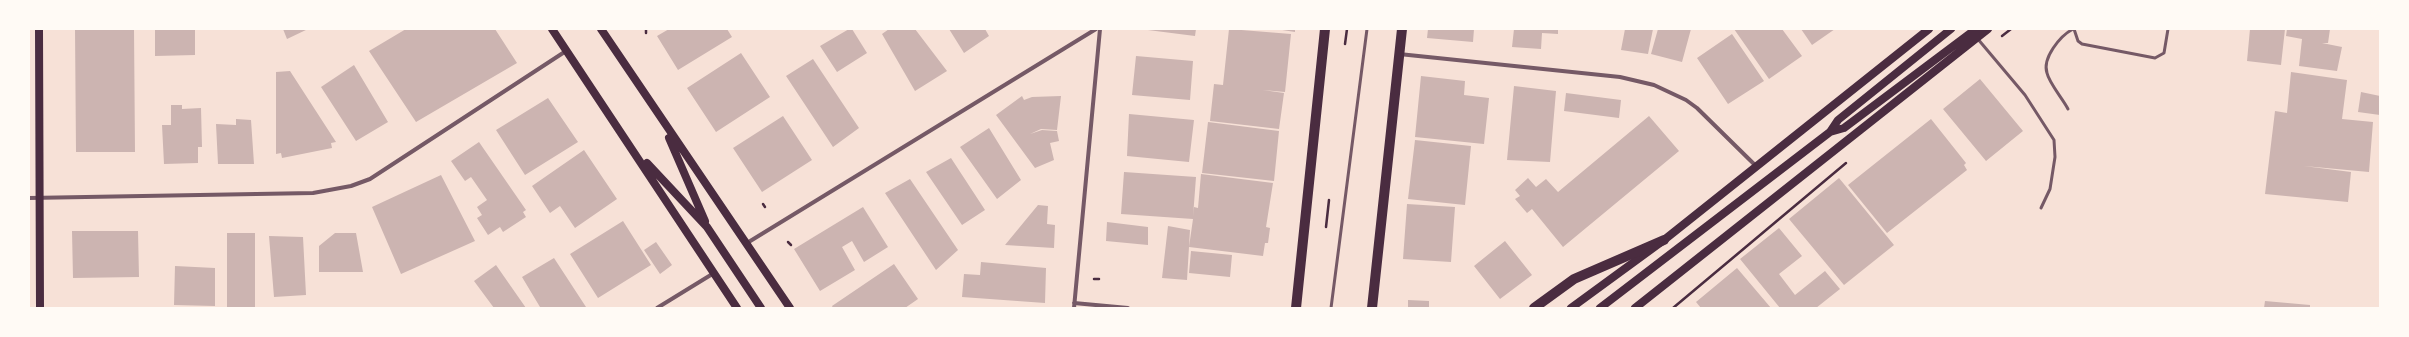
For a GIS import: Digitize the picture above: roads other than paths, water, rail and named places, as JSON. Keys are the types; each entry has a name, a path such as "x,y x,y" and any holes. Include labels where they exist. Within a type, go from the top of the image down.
{"main road":[{"path":"38,29 40,308"},
{"path":"552,29 737,308"},
{"path":"602,29 662,121 790,308"},
{"path":"1296,308 1325,29"},
{"path":"1372,308 1402,29"},
{"path":"1572,308 1664,240 1929,29"},
{"path":"1600,308 1830,132 1838,120 1951,29"},
{"path":"1830,132 1844,128 1976,29"},
{"path":"1634,308 1988,29"},
{"path":"662,121 709,230"},
{"path":"632,148 709,230 761,308"},
{"path":"1534,308 1574,279 1664,240"}],"street":[{"path":"746,244 1096,29"},
{"path":"1074,308 1100,29"},
{"path":"29,198 313,193 351,186 370,179 566,51"},
{"path":"1399,54 1620,77 1654,86 1697,108 1756,166"},
{"path":"657,308 714,273"},
{"path":"1074,303 1128,308"}],"lane":[{"path":"1331,308 1367,29"},
{"path":"2068,109 2047,74 2046,65 2061,39 2074,29 2078,41 2082,44 2155,58 2164,53 2168,29"},
{"path":"1977,38 2025,95 2054,140 2055,157 2050,189 2041,208"}]}
